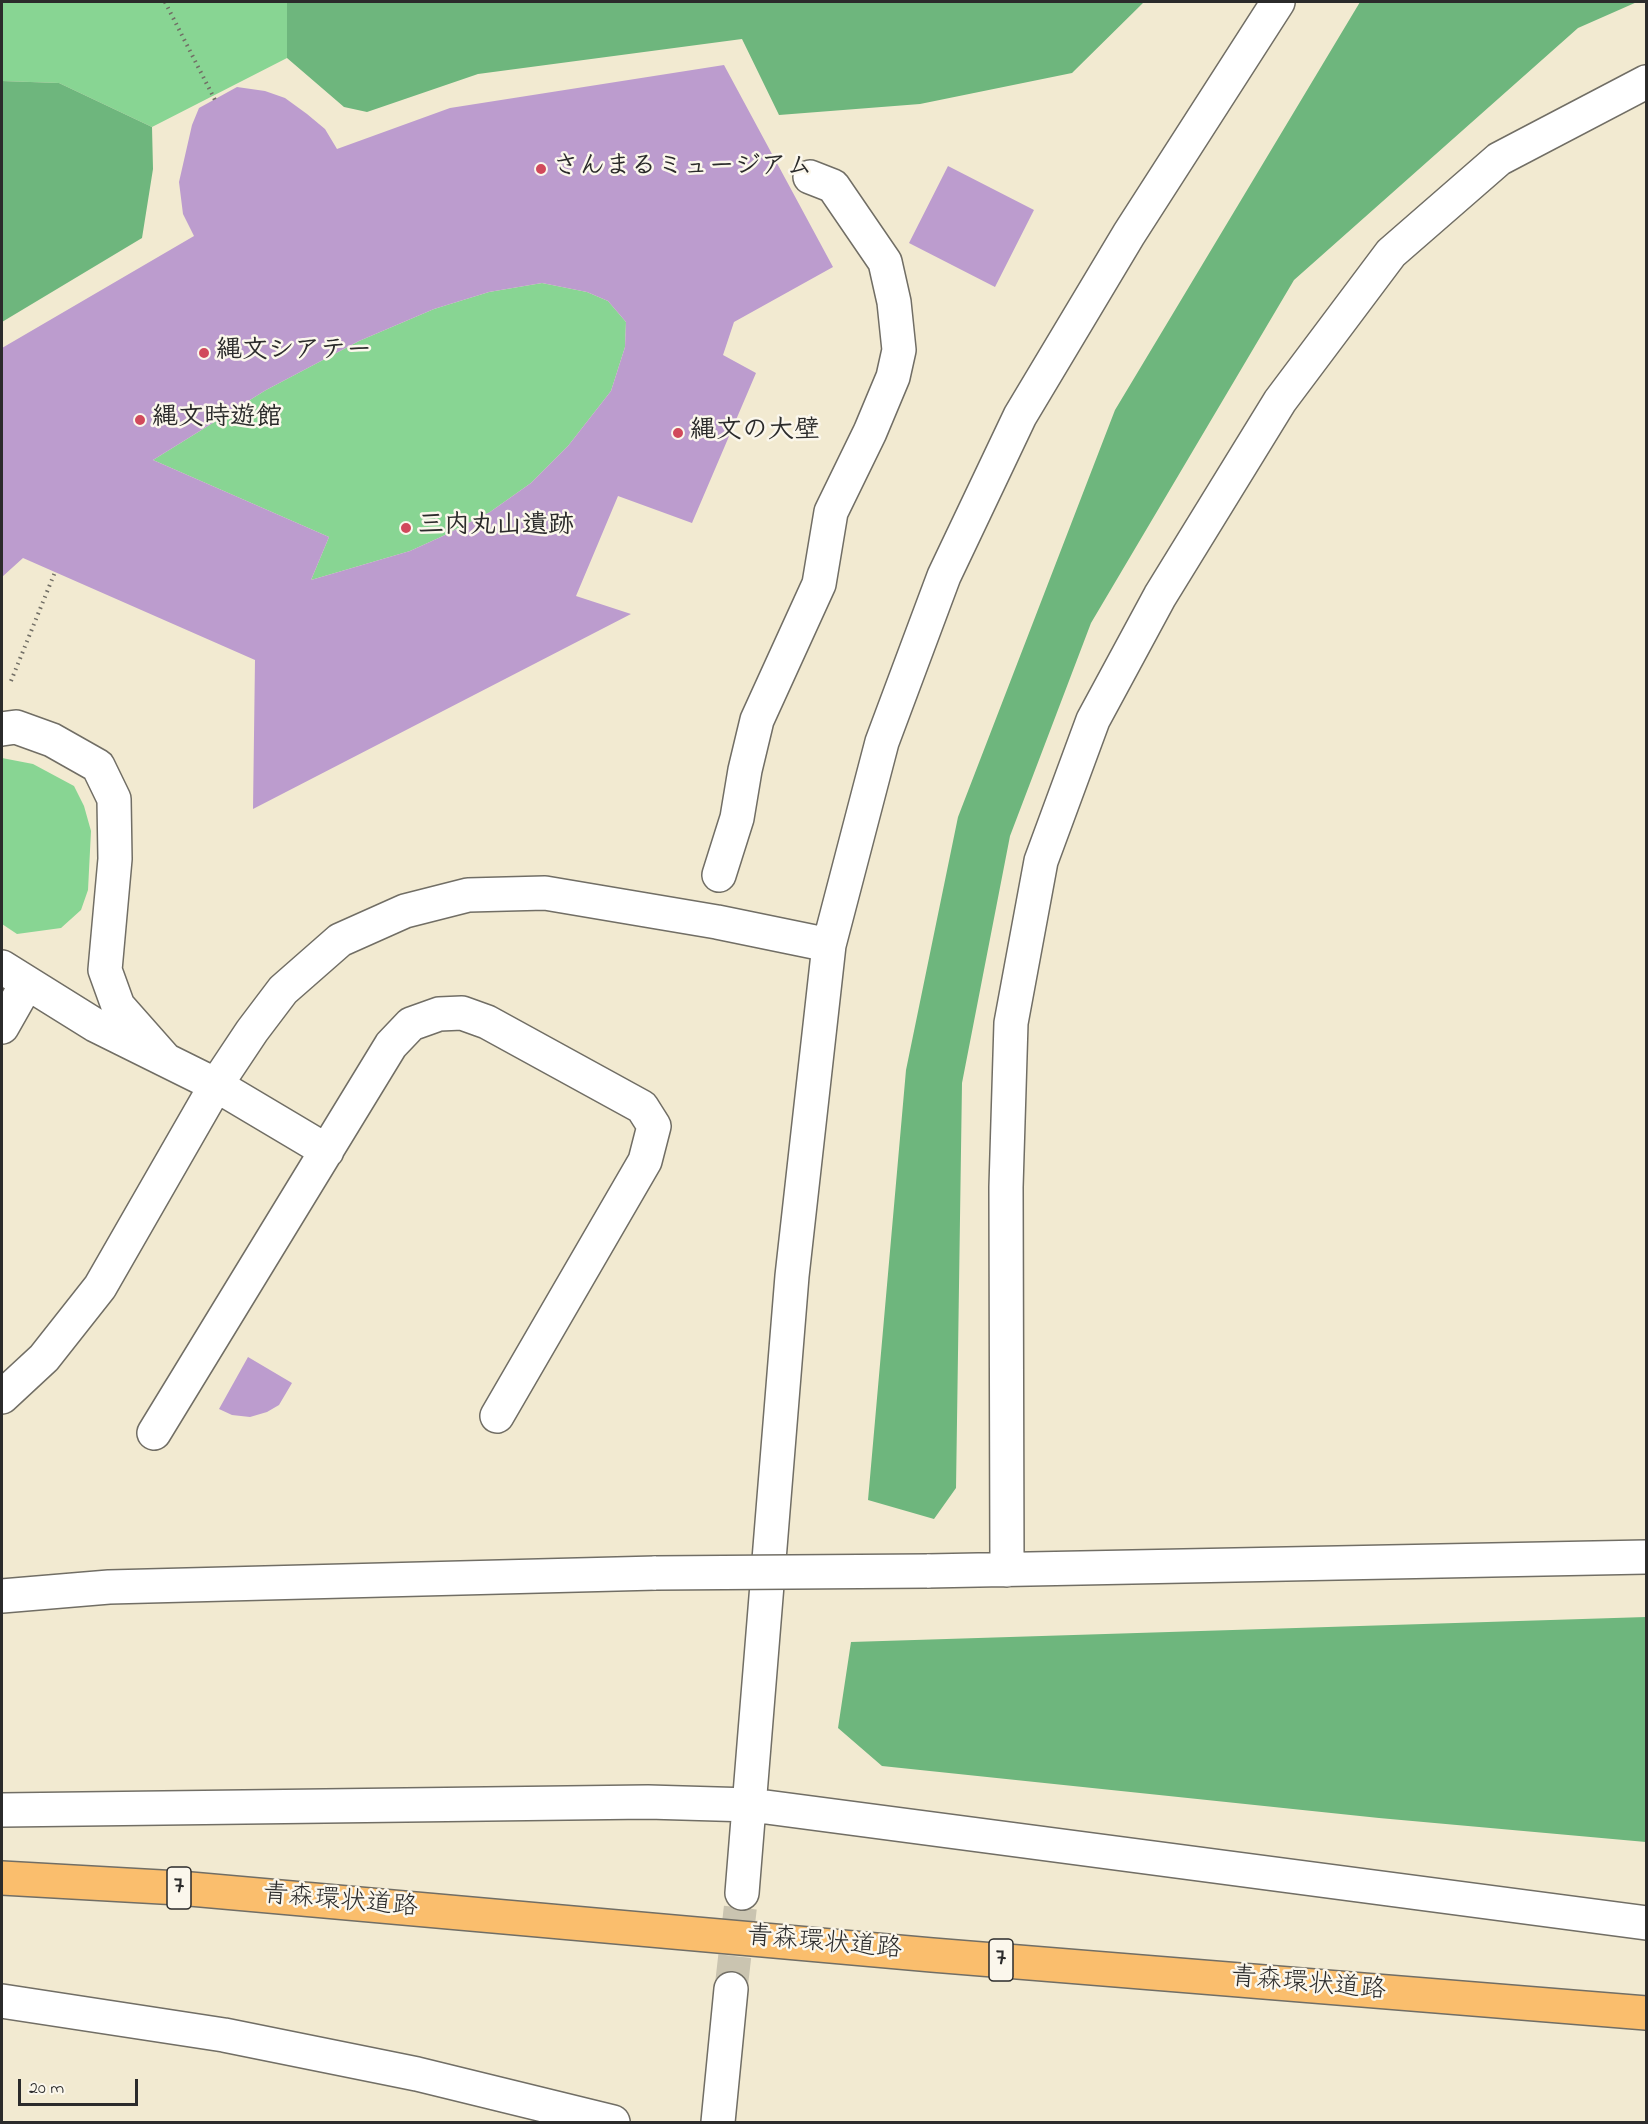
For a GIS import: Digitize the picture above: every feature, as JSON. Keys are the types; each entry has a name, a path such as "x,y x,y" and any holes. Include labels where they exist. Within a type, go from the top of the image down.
{"highway":[{"name":"青森環状道路","path":"2,1878 179,1888 921,1954 1647,2013"}],"street":[{"path":"742,1893 751,1805 792,1276 829,945 882,742 944,576 1020,416 1129,234 1278,2"},
{"path":"1006,1570 1006,1187 1011,1023 1041,861 1093,720 1160,596 1280,401 1391,253 1499,159 1647,82"},
{"path":"719,875 737,818 757,720 819,584 831,512 870,432 893,377 899,350 894,302 885,262 833,186 810,177"},
{"path":"2,729 16,728 52,740 99,766 114,799 116,859 105,969 118,1006 164,1058"},
{"path":"2,1397 44,1358 100,1287 216,1085 252,1031 283,990 340,940 405,910 468,895 545,893 717,922 829,945"},
{"path":"2,1027 14,975 95,1025 216,1085 327,1151"},
{"path":"154,1433 391,1045 411,1024 439,1014 462,1013 487,1022 642,1107 654,1126 645,1161 497,1416"},
{"path":"2,1596 109,1587 656,1572 1006,1570 1647,1557"},
{"path":"2,1810 648,1802 751,1805 1647,1923"},
{"path":"718,2122 731,1989"},
{"path":"2,2001 236,2038 417,2074 613,2122"}],"path":[{"path":"165,2 215,100"},
{"path":"10,681 55,572"}],"green space":[{"path":"2,2 287,2 287,58 152,127 59,83 2,81"},
{"path":"287,2 1144,2 1072,73 920,104 779,115 742,39 478,74 367,112 344,107 287,58"},
{"path":"1360,2 1637,2 1578,28 1294,280 1091,623 1010,836 962,1083 956,1488 934,1519 868,1500 906,1070 958,817 1115,410"},
{"path":"2,81 59,83 152,127 153,169 142,238 2,322"},
{"path":"542,283 587,292 608,301 626,322 625,347 611,391 568,446 531,483 490,512 443,536 410,551 311,580 329,537 153,460 266,390 359,341 434,309 489,292"},
{"path":"2,758 33,764 74,786 84,806 91,831 88,890 81,910 61,928 17,934 2,924"},
{"path":"1646,1617 1646,1842 1379,1818 882,1766 838,1728 851,1642"}],"building":[{"name":"縄文時遊館","path":"724,65 833,267 734,322 723,355 756,373 692,523 618,496 576,596 631,614 253,809 255,660 23,558 2,577 2,348 194,236 183,214 179,182 192,125 199,108 237,87 265,91 285,98 325,129 337,149 450,108","holes":["542,283 587,292 608,301 626,322 625,347 611,391 568,446 531,483 490,512 410,551 311,580 329,537 153,460 266,390 359,341 434,309 489,292"]},
{"path":"948,166 1034,210 995,287 909,243"},
{"path":"248,1357 292,1383 279,1405 267,1412 250,1417 232,1415 219,1409"}],"tunnel":[{"path":"731,1989 742,1893"}],"place":[{"name":"さんまるミュージアム","path":"541,169"},
{"name":"縄文シアテー","path":"204,353"},
{"name":"縄文時遊館","path":"140,420"},
{"name":"縄文の大壁","path":"678,433"},
{"name":"三内丸山遺跡","path":"406,528"}]}
